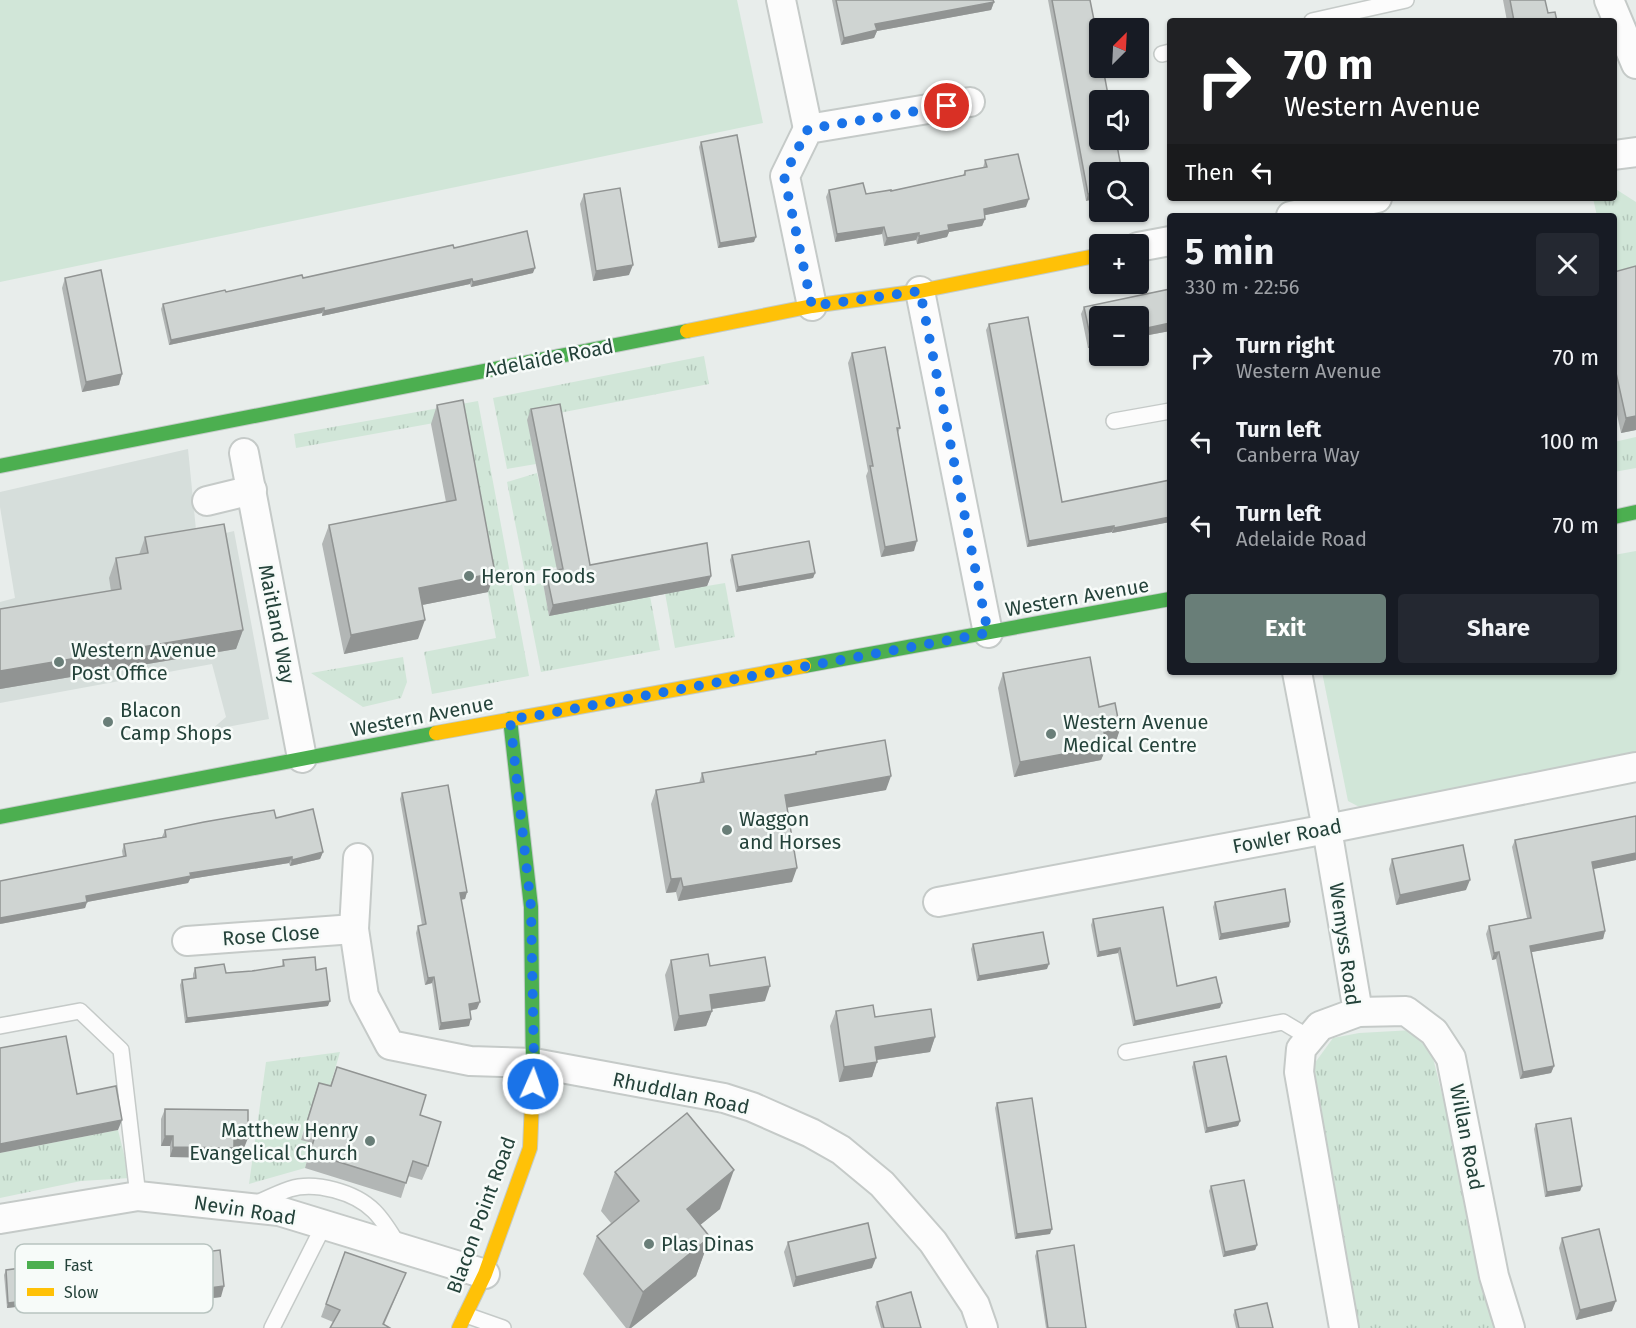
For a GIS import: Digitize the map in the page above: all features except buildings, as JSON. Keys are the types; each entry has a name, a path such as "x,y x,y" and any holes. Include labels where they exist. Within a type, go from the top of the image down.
{"street":[{"path":"781,0 808,129 784,176 812,306"},
{"path":"1609,0 1617,18"},
{"path":"1617,19 1636,64"},
{"path":"808,129 970,102"},
{"path":"1617,155 1636,152"},
{"path":"1305,213 1363,201"},
{"path":"1149,245 1167,242"},
{"name":"Adelaide Road","path":"0,466 812,306 920,291 1089,257"},
{"path":"920,291 988,633"},
{"name":"Maitland Way","path":"244,453 302,758"},
{"path":"207,501 252,490"},
{"path":"1617,516 1636,512"},
{"name":"Western Avenue","path":"0,817 510,719 1167,600"},
{"name":"Wemyss Road","path":"1298,675 1327,828 1358,1012 1320,1026 1310,1038"},
{"name":"Blacon Point Road","path":"462,1321 485,1274 530,1148 534,1063 531,907 510,719"},
{"name":"Fowler Road","path":"938,902 1636,767"},
{"path":"358,858 354,929 364,996 390,1045 470,1061 534,1063"},
{"name":"Rose Close","path":"187,941 354,929"},
{"name":"Willan Road","path":"1358,1012 1406,1011 1434,1032 1451,1058 1494,1276 1509,1328"},
{"path":"1310,1038 1301,1049 1299,1072 1344,1328"},
{"name":"Rhuddlan Road","path":"534,1063 724,1098 752,1107 811,1133 842,1150 882,1184 933,1242 975,1305 983,1328"},
{"name":"Nevin Road","path":"0,1219 138,1196 279,1211 485,1274"}],"lane":[{"path":"1325,18 1406,0"},
{"path":"1114,421 1167,412"},
{"path":"0,1026 80,1011 121,1050 138,1196"},
{"path":"1126,1052 1283,1022 1310,1038"},
{"path":"247,1208 291,1188 318,1186 339,1191 373,1209 386,1224 400,1248"},
{"path":"272,1328 324,1225"},
{"path":"462,1321 503,1328"}],"shaded area":[{"path":"188,449 197,540 234,531 269,719 211,730 226,717 212,664 0,703 0,602 15,598 0,507 0,492"}],"green space":[{"path":"0,0 737,0 763,123 0,282"},
{"path":"1617,190 1636,202 1636,280 1617,284 1617,213 1596,213 1594,201 1617,201"},
{"path":"704,356 709,384 528,419 536,464 507,469 493,398"},
{"path":"478,401 529,676 432,694 424,652 496,638 456,419 296,448 294,434"},
{"path":"1636,437 1636,468 1617,471 1617,441"},
{"path":"537,473 557,567 525,573 507,482"},
{"path":"1636,551 1636,757 1365,810 1348,801 1323,675 1617,675 1617,554"},
{"path":"543,583 549,615 650,596 660,650 541,672 524,586"},
{"path":"725,583 735,637 675,648 665,593"},
{"path":"403,657 407,682 401,698 363,707 311,673"},
{"path":"1413,1030 1433,1058 1500,1328 1357,1328 1309,1071 1333,1038 1359,1033"},
{"path":"340,1052 326,1101 314,1098 301,1139 312,1143 305,1168 249,1184 266,1062"},
{"path":"118,1130 130,1178 81,1181 0,1198 0,1153"}],"traffic: fast":[{"path":"0,466 687,331"},
{"path":"1617,516 1636,512"},
{"path":"804,666 1167,600"},
{"path":"510,719 531,907 533,1078"},
{"path":"0,817 436,733"}],"traffic: slow":[{"path":"687,331 812,306 920,291 1089,257"},
{"path":"436,733 804,666"},
{"path":"459,1328 485,1274 530,1148 533,1078"}],"place":[{"name":"Heron Foods","path":"469,576"},
{"name":"Western Avenue Post Office","path":"59,662"},
{"name":"Blacon Camp Shops","path":"108,722"},
{"name":"Western Avenue Medical Centre","path":"1051,734"},
{"name":"Waggon and Horses","path":"727,830"},
{"name":"Matthew Henry Evangelical Church","path":"370,1141"},
{"name":"Plas Dinas","path":"649,1244"}],"route":[{"path":"533,1084 531,907 510,719 988,633 920,291 812,306 784,176 808,129 947,106"}]}
